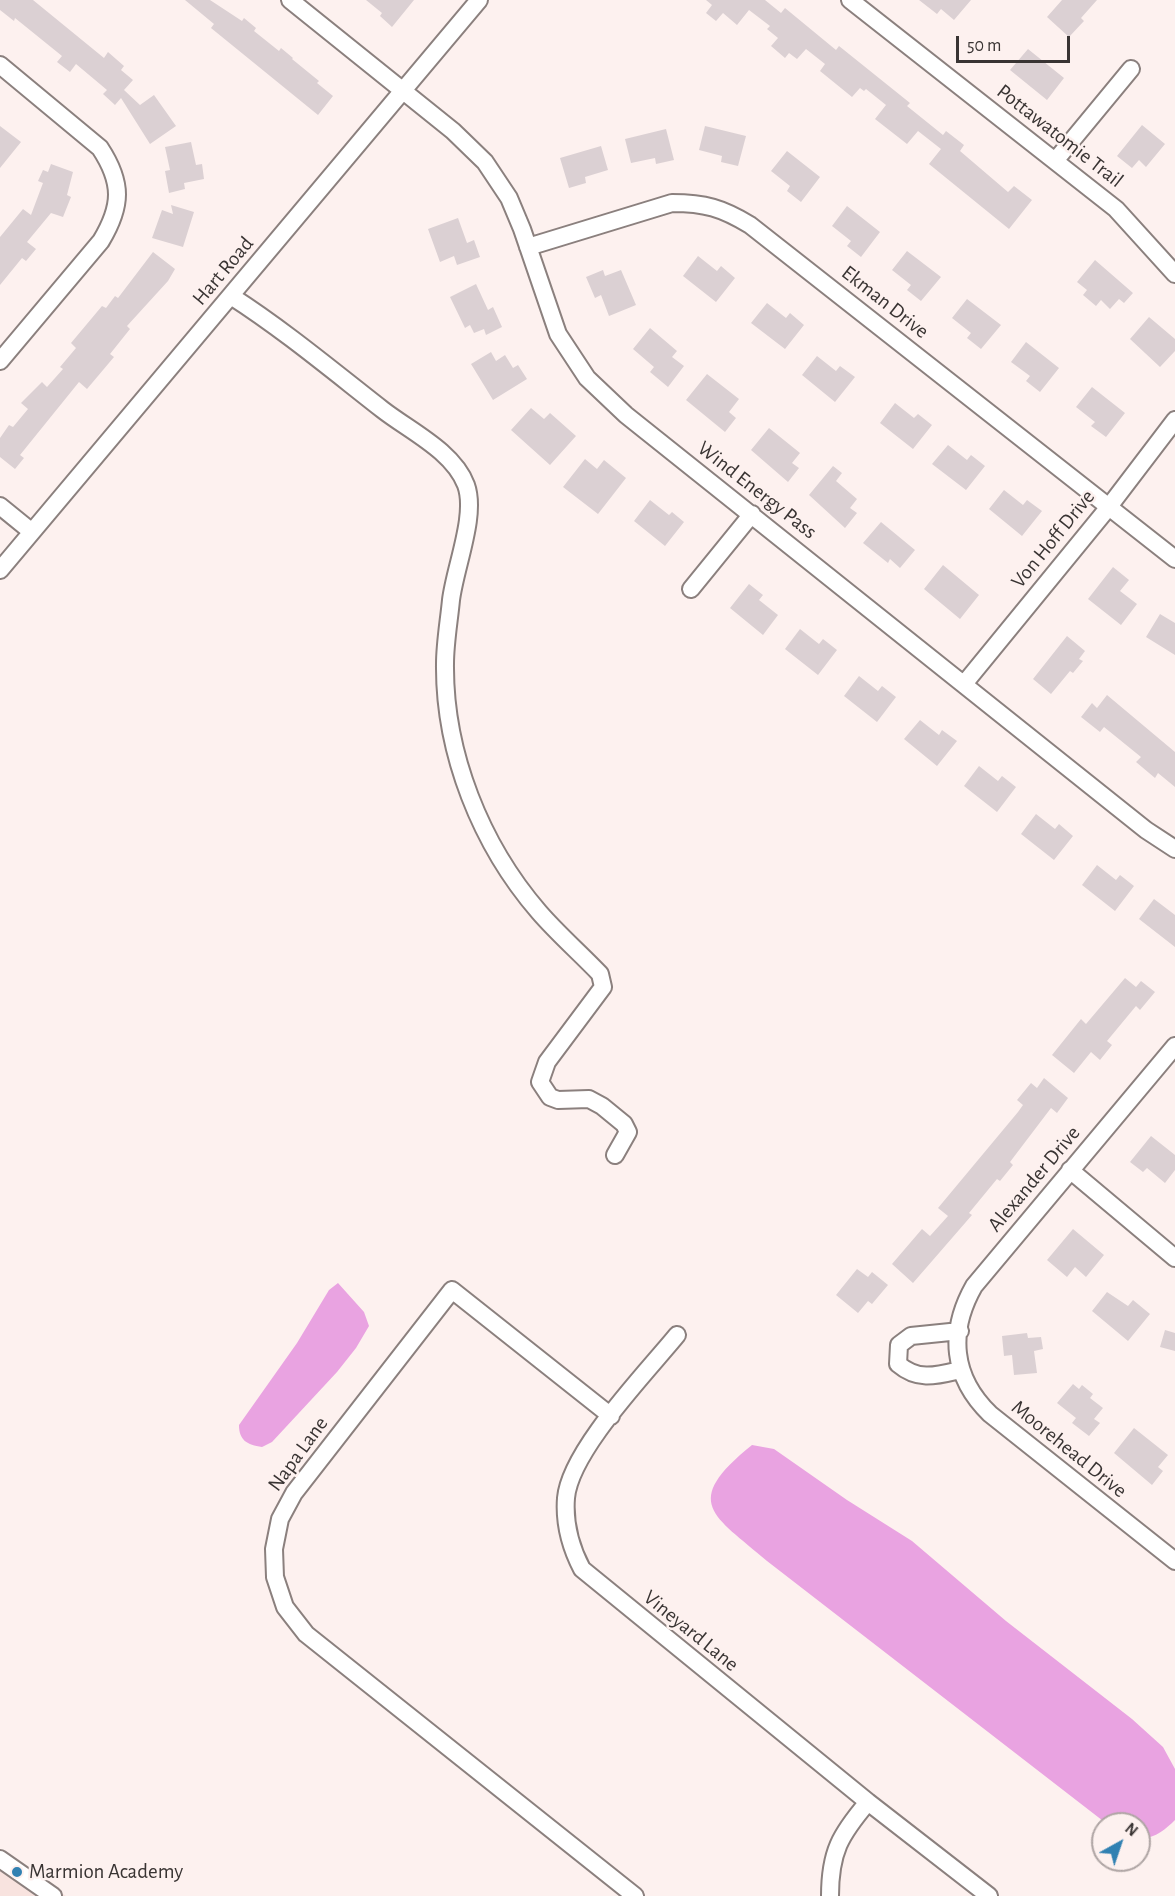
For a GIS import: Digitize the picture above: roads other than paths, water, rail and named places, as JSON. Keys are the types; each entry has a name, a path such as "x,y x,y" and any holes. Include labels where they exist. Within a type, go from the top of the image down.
{"street":[{"name":"Wind Energy Pass","path":"290,0 453,131 485,162 509,198 558,334 587,378 626,415 1146,830 1175,849"},
{"name":"Hart Road","path":"0,570 479,0"},
{"name":"Pottawatomie Trail","path":"858,2 1116,208 1175,274"},
{"path":"0,65 100,148 111,164 117,181 112,222 100,241 0,361"},
{"path":"1055,161 1131,69"},
{"name":"Ekman Drive","path":"528,247 672,203 692,203 722,208 750,225 1175,559"},
{"path":"231,296 263,316 390,416 426,441 454,466 466,484 470,507 454,576 445,664 453,744 471,802 504,862 539,912 593,967 603,981 603,987 547,1062 540,1082 550,1097 558,1100 589,1099 624,1124 628,1132 615,1155"},
{"name":"Von Hoff Drive","path":"964,684 1108,507 1175,420"},
{"path":"0,506 32,532"},
{"path":"691,589 752,514"},
{"name":"Alexander Drive","path":"958,1363 965,1302 974,1286 1175,1046"},
{"path":"1070,1170 1175,1258"},
{"name":"Napa Lane","path":"611,1416 452,1290 294,1493 280,1519 274,1549 275,1576 285,1607 306,1634 634,1896"},
{"path":"958,1363 927,1377 909,1373 898,1364 899,1345 911,1336 960,1331"},
{"name":"Vineyard Lane","path":"677,1335 611,1416 579,1460 566,1496 566,1527 573,1553 582,1569 600,1587 989,1896"},
{"name":"Moorehead Drive","path":"958,1363 977,1401 1014,1436 1175,1561"},
{"path":"830,1896 832,1861 844,1831 868,1802"},
{"path":"0,1859 52,1896"}],"place":[{"name":"Marmion Academy","path":"17,1872"}]}
